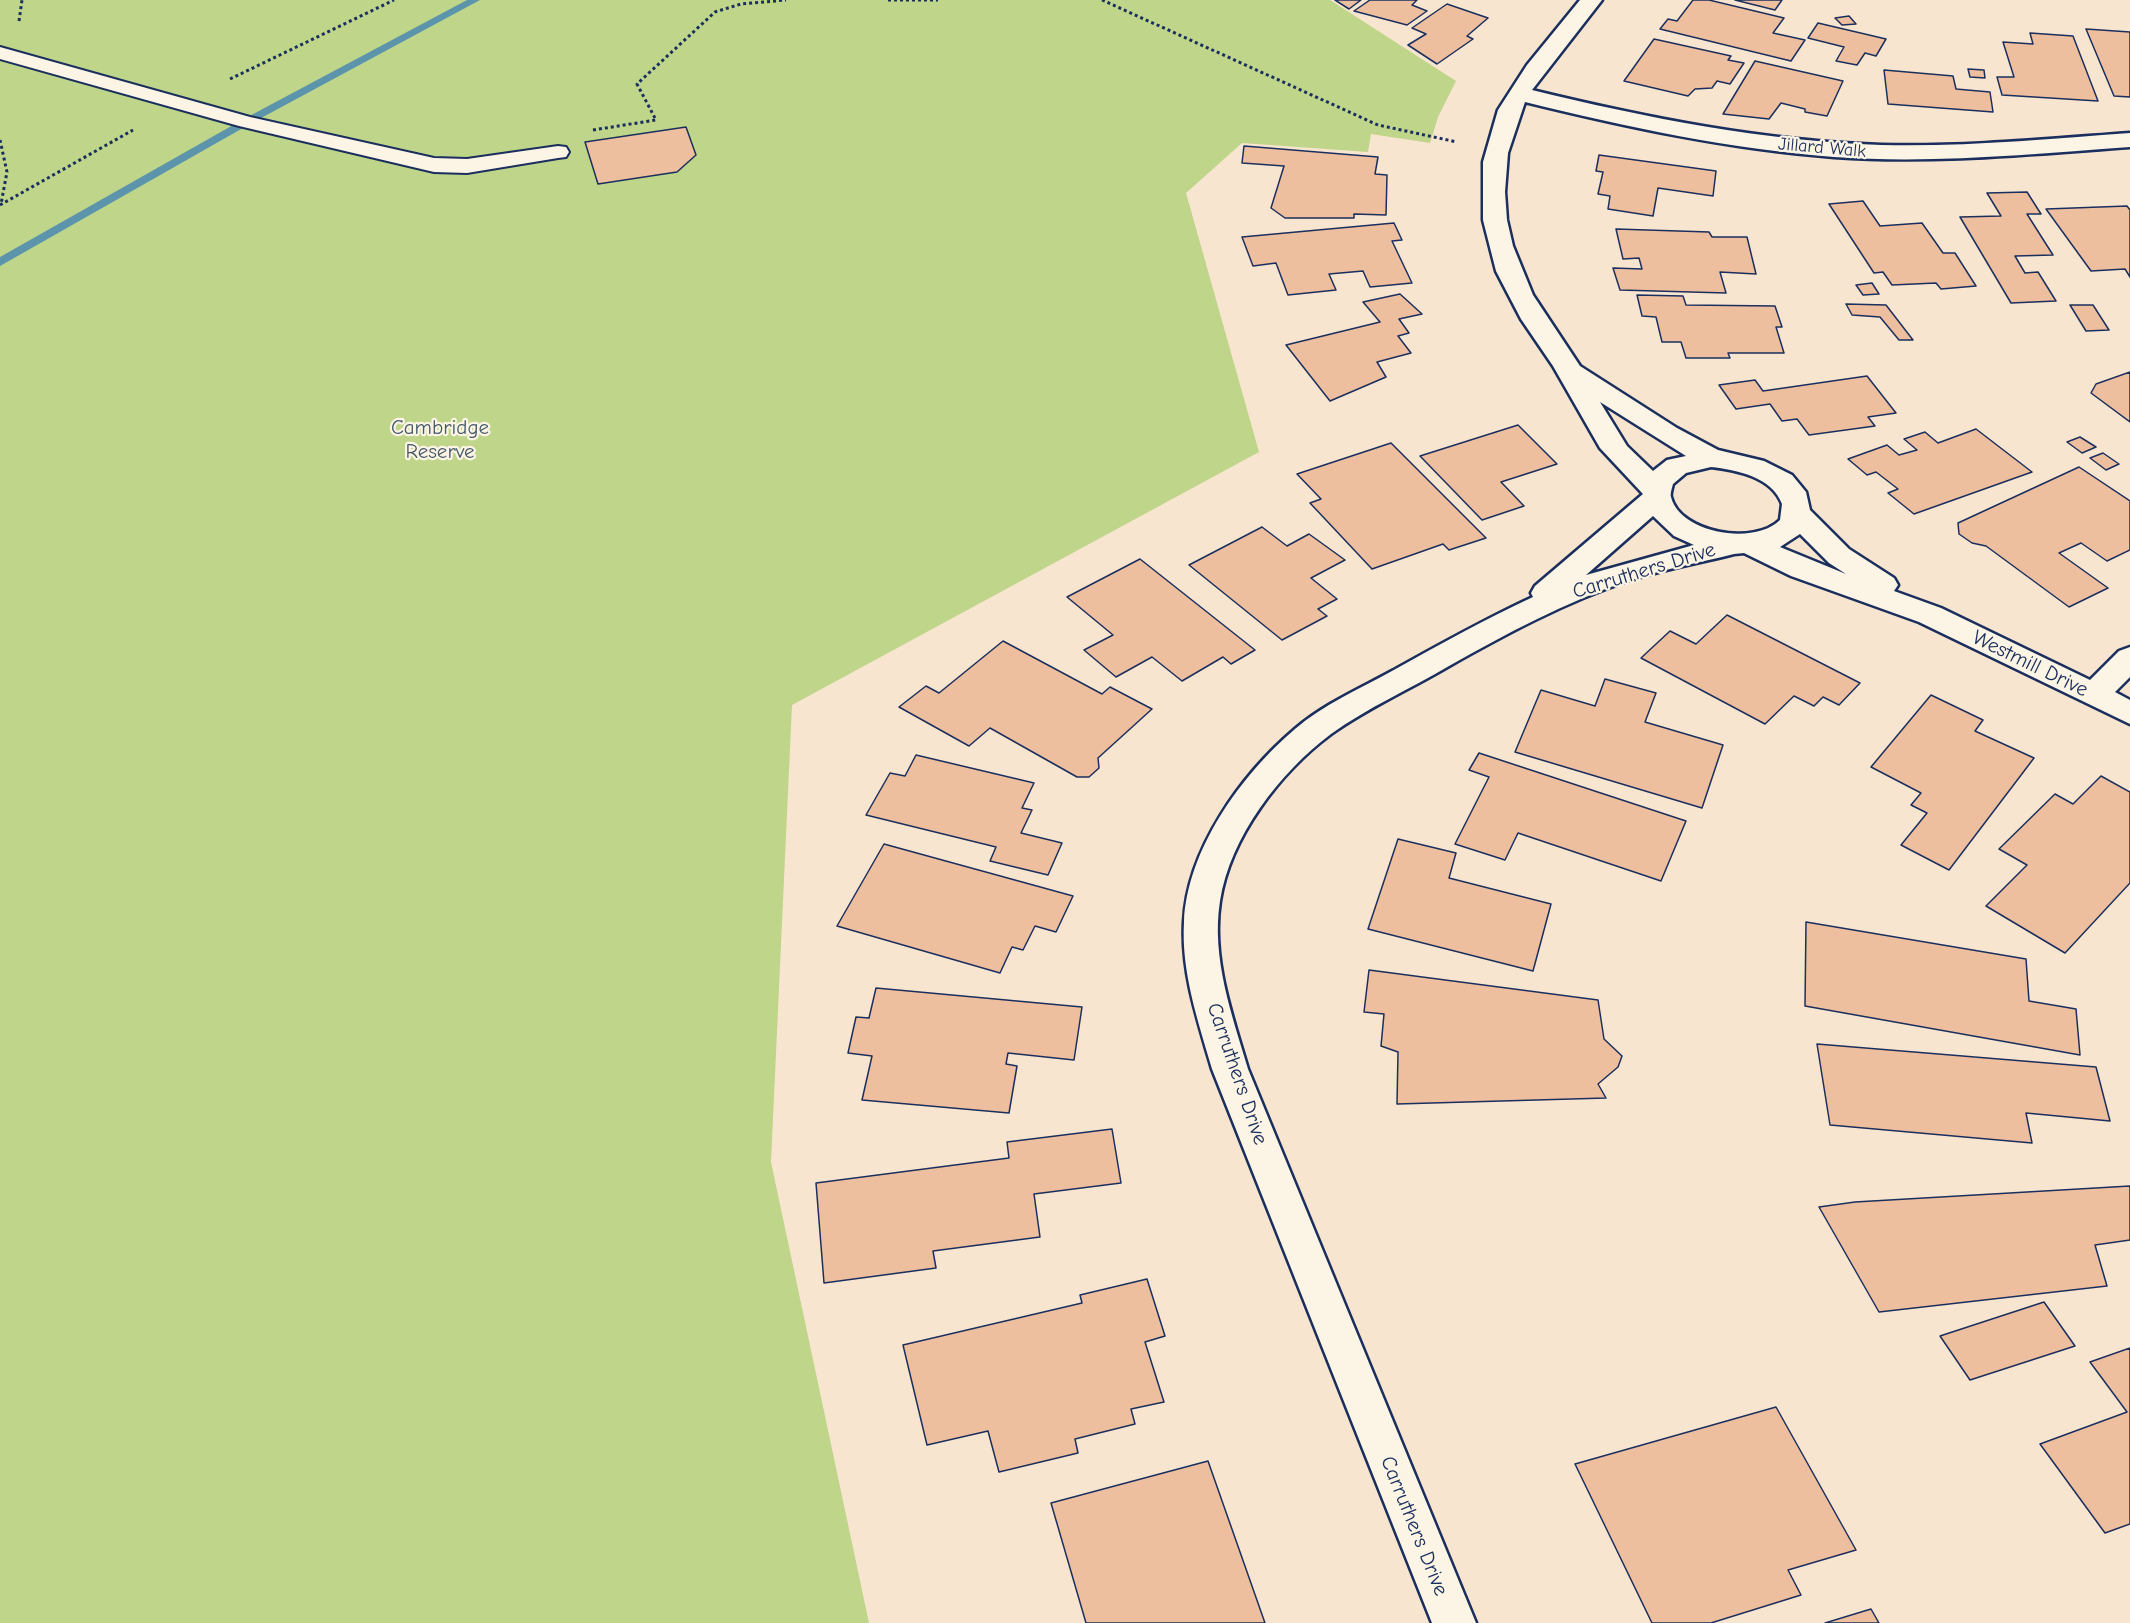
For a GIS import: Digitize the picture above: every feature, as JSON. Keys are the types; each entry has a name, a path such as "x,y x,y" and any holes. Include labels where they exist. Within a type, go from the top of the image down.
{"street":[{"path":"1591,0 1518,94 1497,148 1492,188 1495,228 1504,260 1519,296 1538,329 1567,369 1618,453 1656,494 1662,511 1682,528 1709,541 1741,545 1769,541 1783,534 1793,524 1797,513 1795,499 1786,486 1771,474 1732,460 1710,458 1690,460 1673,467 1661,477 1656,494"},
{"name":"Jillard Walk","path":"1518,94 1738,140 1834,150 1930,152 2130,140"},
{"path":"1567,369 1667,434 1710,458"},
{"name":"Carruthers Drive","path":"1524,611 1618,533 1656,494"},
{"name":"Westmill Drive","path":"1797,513 1839,556 1930,615"},
{"name":"Carruthers Drive","path":"1454,1623 1230,1069 1211,1005 1202,933 1203,900 1216,861 1233,827 1258,788 1296,746 1330,719 1524,611 1617,574 1741,545"},
{"name":"Westmill Drive","path":"1741,545 1930,615 2130,713"},
{"path":"2094,695 2130,658"}],"lane":[{"path":"0,54 256,125 434,165 467,166 558,152"}],"path":[{"path":"587,131 656,120 637,84 715,12 741,4 786,0"},
{"path":"888,0 938,0"},
{"path":"1102,0 1378,124 1420,136 1497,148"},
{"path":"0,140 8,165 8,179 0,204"}],"green space":[{"name":"Cambridge Reserve","path":"0,0 1330,0 1456,81 1438,117 1430,143 1371,134 1368,152 1242,143 1186,193 1259,452 792,705 771,1162 869,1623 0,1623"}],"building":[{"path":"1335,0 1361,0 1349,9"},
{"path":"1370,0 1417,0 1412,5 1427,11 1407,25 1354,11"},
{"path":"1693,0 1709,0 1784,18 1773,33 1805,40 1791,61 1660,29 1668,19 1677,21"},
{"path":"1735,0 1782,0 1775,10"},
{"path":"1447,4 1488,18 1467,36 1473,39 1437,64 1408,45 1426,34 1412,28"},
{"path":"1849,16 1856,24 1842,25 1835,18"},
{"path":"1818,23 1886,39 1876,56 1865,53 1857,65 1836,61 1844,47 1808,38"},
{"path":"2086,29 2130,32 2130,97 2114,96"},
{"path":"2030,33 2073,36 2098,101 2002,95 1997,77 2014,77 2003,42 2033,44"},
{"path":"1654,39 1731,56 1728,60 1744,63 1730,84 1717,81 1712,88 1695,89 1688,96 1624,81"},
{"path":"1755,61 1843,81 1827,116 1805,112 1805,109 1781,103 1769,119 1723,114"},
{"path":"1968,69 1984,70 1985,78 1970,77"},
{"path":"1884,70 1953,76 1956,89 1990,92 1993,112 1888,104"},
{"path":"686,127 696,155 677,172 598,184 585,142"},
{"path":"1244,146 1378,157 1375,174 1387,175 1386,215 1354,214 1354,218 1285,218 1271,208 1284,166 1242,163"},
{"path":"1599,155 1716,171 1713,196 1658,188 1653,216 1608,209 1610,196 1598,194 1603,172 1596,171"},
{"path":"2027,192 2041,214 2027,214 2053,255 2015,256 2025,273 2038,272 2056,301 2011,303 1960,217 2001,216 1987,193"},
{"path":"1863,201 1880,226 1922,223 1943,253 1955,253 1976,286 1941,289 1936,283 1892,285 1883,272 1874,273 1829,204"},
{"path":"2127,206 2130,210 2130,277 2125,269 2091,271 2046,209"},
{"path":"1394,223 1402,240 1392,241 1412,283 1370,287 1363,271 1329,274 1336,290 1288,295 1276,263 1253,266 1242,237"},
{"path":"1616,229 1709,232 1712,237 1747,237 1756,274 1720,272 1726,293 1620,290 1613,268 1642,269 1639,258 1623,259"},
{"path":"1872,283 1879,294 1863,295 1856,285"},
{"path":"1400,294 1422,314 1399,319 1409,333 1398,336 1411,353 1377,362 1386,377 1330,401 1286,345 1380,322 1363,302"},
{"path":"1637,295 1683,296 1686,305 1775,306 1782,327 1776,327 1784,353 1728,353 1730,358 1686,358 1681,342 1662,342 1656,317 1642,316"},
{"path":"1846,304 1886,305 1913,340 1899,340 1880,317 1852,315"},
{"path":"2070,305 2093,305 2109,330 2086,331"},
{"path":"2130,372 2130,422 2091,393 2096,384"},
{"path":"1867,376 1896,413 1868,417 1875,426 1809,435 1797,419 1782,421 1770,404 1736,409 1719,385 1755,380 1763,391"},
{"path":"1518,425 1557,464 1501,482 1524,506 1482,520 1420,456"},
{"path":"1976,429 2032,472 1914,514 1888,493 1898,489 1876,472 1867,475 1848,459 1887,445 1899,455 1917,450 1904,439 1925,432 1938,443"},
{"path":"2080,437 2096,447 2082,453 2067,442"},
{"path":"1391,443 1486,538 1449,550 1443,544 1372,569 1310,503 1321,499 1297,474"},
{"path":"2103,453 2119,464 2106,470 2090,458"},
{"path":"2079,467 2130,501 2130,550 2107,561 2081,543 2059,553 2108,588 2069,607 1986,546 1972,543 1959,534 1958,523"},
{"path":"1262,527 1287,546 1309,534 1345,560 1311,578 1337,599 1318,609 1327,616 1282,640 1189,565"},
{"path":"1140,559 1255,650 1231,664 1223,657 1182,681 1152,657 1116,677 1084,650 1113,635 1067,597"},
{"path":"1727,615 1860,683 1839,705 1823,697 1814,706 1794,696 1765,724 1641,658 1670,631 1696,644"},
{"path":"1003,641 1102,694 1110,687 1152,709 1098,758 1099,768 1089,777 1077,777 990,728 969,746 899,707 926,686 939,693"},
{"path":"1605,679 1656,693 1645,722 1723,745 1702,808 1515,752 1541,690 1595,706"},
{"path":"1931,695 1983,720 1975,731 2034,758 1949,870 1901,845 1927,813 1911,805 1921,793 1871,767"},
{"path":"1479,753 1686,821 1661,881 1518,833 1505,860 1455,844 1489,777 1469,770"},
{"path":"916,755 1034,783 1022,808 1032,810 1021,833 1062,843 1048,875 990,861 996,847 866,815 890,773 905,776"},
{"path":"2101,776 2130,792 2130,883 2065,953 1986,906 2027,865 1999,849 2055,794 2073,804"},
{"path":"1398,839 1456,853 1449,878 1551,904 1533,971 1368,929"},
{"path":"884,844 1073,896 1056,932 1035,926 1023,950 1012,947 1000,973 837,926"},
{"path":"1806,922 2026,959 2029,1001 2076,1009 2080,1055 1805,1006"},
{"path":"1369,970 1598,1000 1604,1039 1622,1056 1618,1067 1598,1084 1606,1098 1397,1104 1398,1052 1381,1046 1384,1014 1364,1012"},
{"path":"876,988 1082,1007 1074,1060 1008,1053 1006,1064 1017,1066 1009,1113 862,1100 872,1056 848,1053 856,1017 869,1018"},
{"path":"1817,1044 2096,1067 2110,1121 2026,1113 2032,1143 1830,1125"},
{"path":"1112,1129 1121,1183 1034,1194 1040,1237 933,1251 936,1268 824,1283 816,1183 1009,1158 1007,1142"},
{"path":"2130,1186 2130,1240 2095,1245 2107,1286 1879,1312 1819,1207 1855,1202"},
{"path":"1147,1279 1165,1336 1145,1342 1164,1402 1131,1409 1135,1424 1075,1439 1078,1453 999,1472 988,1431 927,1445 903,1345 1082,1303 1080,1295"},
{"path":"2044,1302 2075,1346 1970,1380 1940,1336"},
{"path":"2130,1348 2130,1524 2105,1533 2040,1444 2127,1412 2090,1362"},
{"path":"1776,1407 1856,1550 1788,1570 1801,1595 1711,1623 1652,1623 1575,1464"},
{"path":"1208,1461 1265,1623 1086,1623 1051,1503"},
{"path":"1871,1609 1879,1623 1825,1623"}],"waterway":[{"path":"0,262 246,122 475,0"}]}
